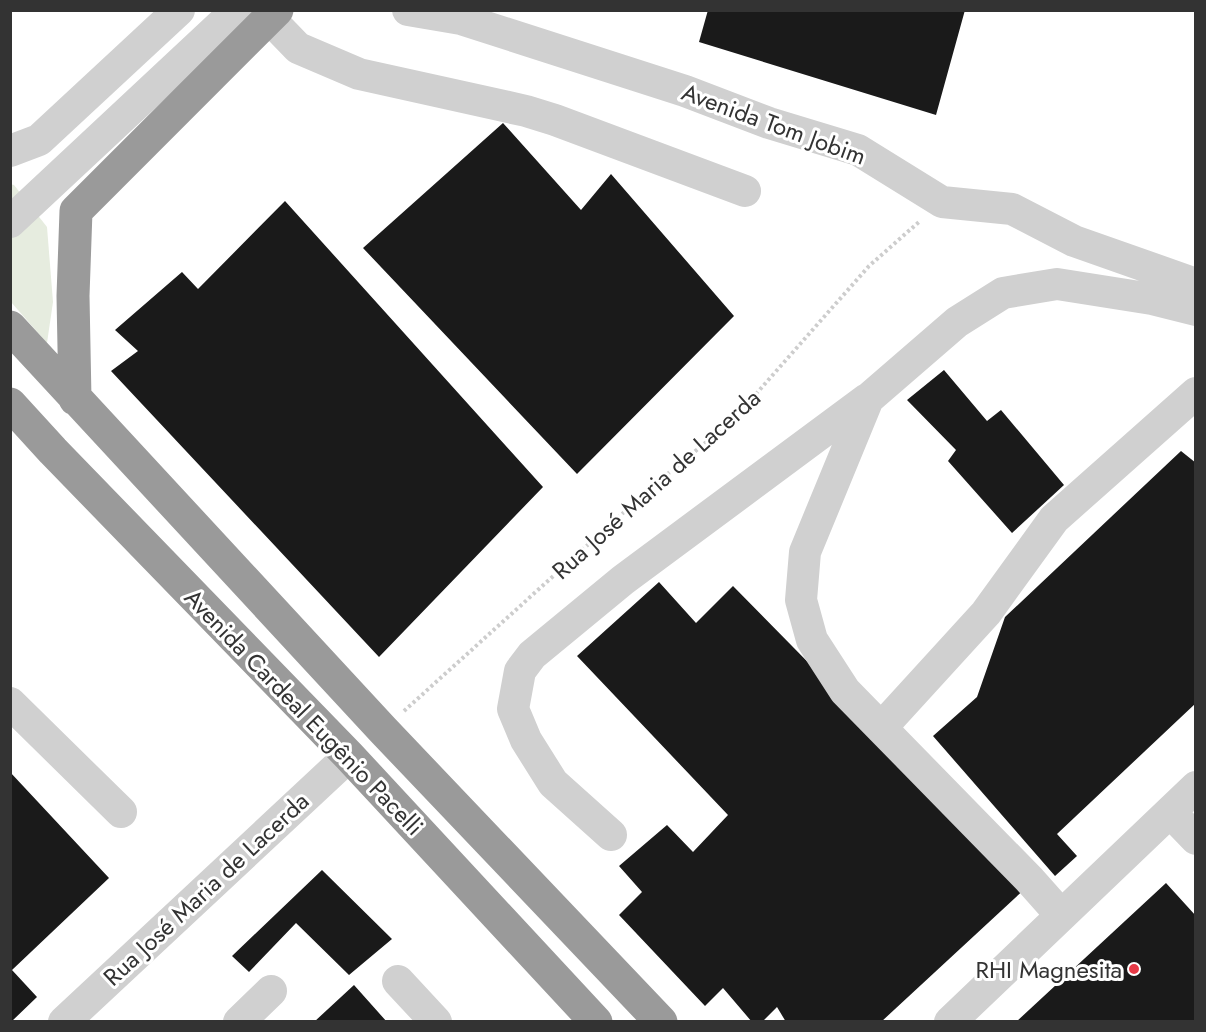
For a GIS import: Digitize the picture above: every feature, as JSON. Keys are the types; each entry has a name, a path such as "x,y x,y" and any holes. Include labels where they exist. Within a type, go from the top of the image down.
{"highway":[{"path":"75,399 76,212 273,14"},
{"path":"10,327 383,730 661,1022"},
{"name":"Avenida Cardeal Eugênio Pacelli","path":"10,404 349,756 596,1022"},
{"path":"10,430 53,451"}],"street":[{"path":"10,151 39,140 179,10"},
{"path":"10,200 208,10"},
{"path":"10,222 237,10"},
{"name":"Avenida Tom Jobim","path":"408,10 461,19 685,91 769,123 858,150 942,202 1012,209 1074,241 1196,284"},
{"path":"273,14 298,48 359,74 526,111 746,191"},
{"path":"611,836 553,783 526,740 513,709 520,671 532,655 623,580 868,399 957,322 1003,293 1057,284 1152,299 1196,310"},
{"path":"881,728 986,613 1054,519 1196,393"},
{"path":"868,399 805,552 801,600 812,640 845,691 1029,879 1061,915"},
{"path":"10,703 121,812"},
{"name":"Rua José Maria de Lacerda","path":"64,1022 349,756"},
{"path":"950,1022 1196,787"},
{"path":"1170,812 1196,839"},
{"path":"399,981 436,1022"},
{"path":"239,1022 270,991"}],"path":[{"name":"Rua José Maria de Lacerda","path":"383,730 653,486 733,420 869,266 942,202"}],"shaded area":[{"path":"10,184 14,185 47,227 53,302 47,343 11,302"}],"building":[{"path":"708,10 965,10 936,115 699,42"},
{"path":"503,123 581,210 611,174 734,316 577,474 363,248"},
{"path":"285,201 543,487 379,657 111,371 138,351 115,330 182,272 198,289"},
{"path":"944,370 987,421 1001,410 1064,485 1012,533 948,461 956,450 907,400"},
{"path":"1181,451 1196,463 1196,703 1057,834 1077,856 1055,876 933,736 977,697 1005,617"},
{"path":"659,582 696,623 733,586 1028,886 881,1022 786,1022 777,1007 762,1022 752,1022 723,988 705,1006 619,915 642,892 619,866 667,825 693,852 728,815 577,656"},
{"path":"10,772 109,878 12,970 37,997 11,1022"},
{"path":"322,870 392,939 349,975 296,923 249,972 232,956"},
{"name":"RHI Magnesita","path":"1166,883 1196,916 1196,1022 1016,1022"},
{"path":"354,985 387,1022 314,1022"}],"place":[{"name":"RHI Magnesita","path":"1134,969"}]}
